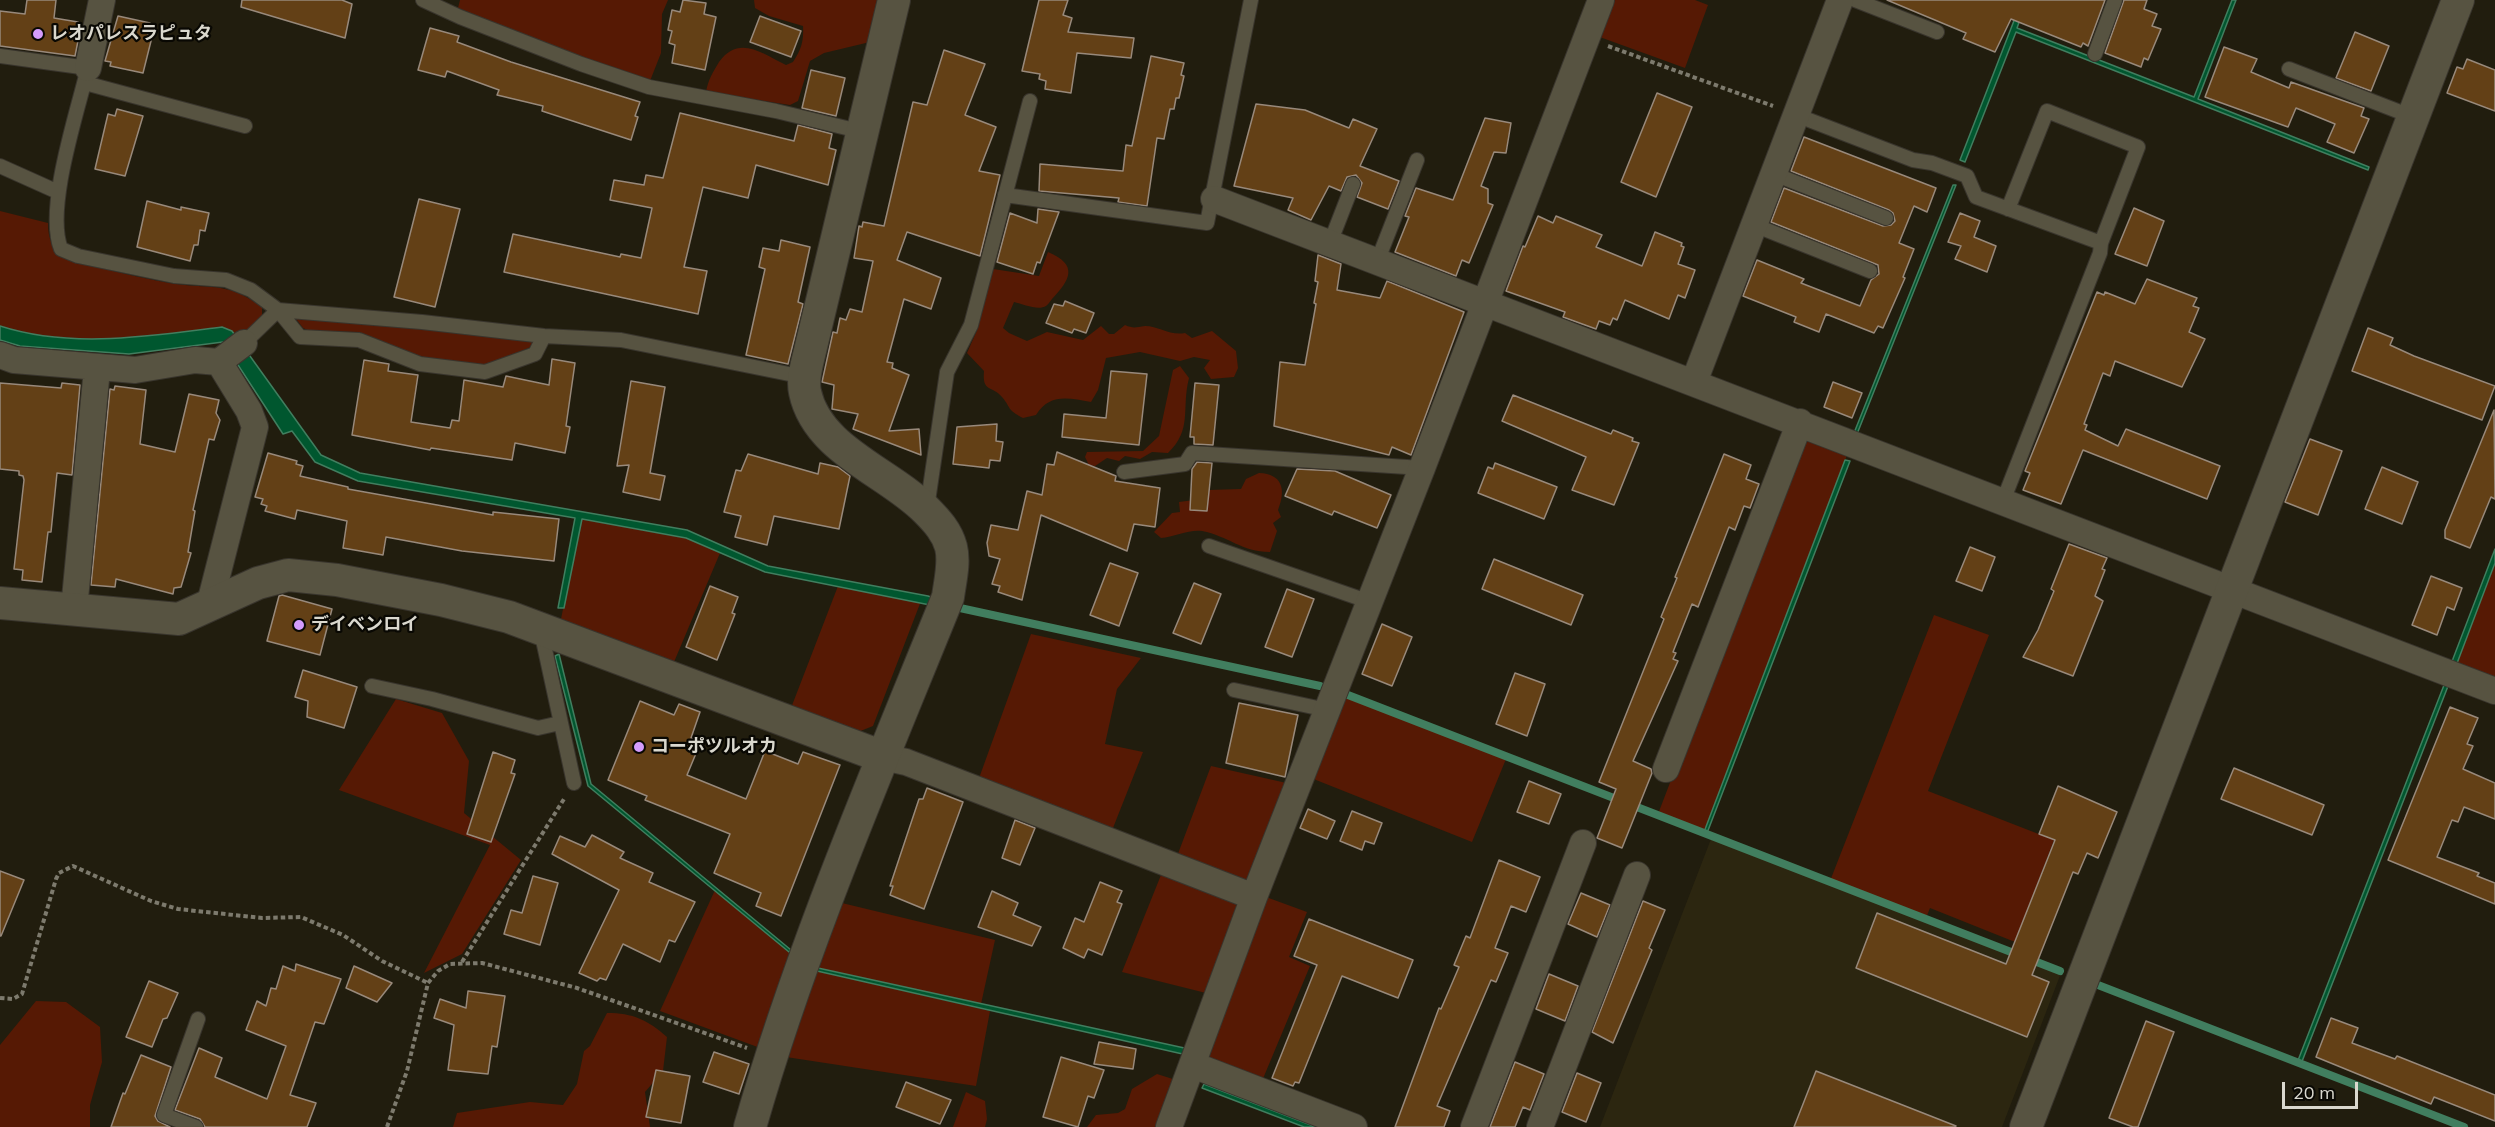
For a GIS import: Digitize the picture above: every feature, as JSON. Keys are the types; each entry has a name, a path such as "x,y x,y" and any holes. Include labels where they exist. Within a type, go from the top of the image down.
{"street":[{"path":"86,76 102,0"},
{"path":"750,1127 770,1056 883,757 948,597 952,571 952,548 942,526 914,497 835,441 821,427 811,411 804,391 804,377 894,0"},
{"path":"1169,1127 1254,897 1486,303 1601,0"},
{"path":"1694,382 1840,0"},
{"path":"2026,1127 2458,0"},
{"path":"1214,199 1800,422 2495,691"},
{"path":"0,355 14,360 97,369 135,370 229,354 255,427 210,603"},
{"path":"74,609 97,369"},
{"path":"1666,769 1800,422"},
{"path":"0,603 179,619 258,583 288,575 337,580 441,600 509,617 883,757 906,762 1254,897"},
{"path":"1474,1127 1583,843"},
{"path":"1540,1127 1637,875"},
{"path":"1193,1065 1354,1127"}],"lane":[{"path":"423,0 581,64 649,87 776,111 863,132"},
{"path":"1005,195 1207,223 1214,199 1251,0"},
{"path":"1855,0 1937,32"},
{"path":"2095,54 2115,0"},
{"path":"0,56 86,76 245,126"},
{"path":"2289,69 2413,117"},
{"path":"86,76 58,192 56,235 61,249 78,256 174,276 226,280 251,290 278,310 300,337 359,340 420,364 486,372 535,354 544,336"},
{"path":"927,510 947,372 971,325 1030,101"},
{"path":"2003,501 2100,253 2101,243 2138,147 2047,111 2008,209"},
{"path":"1796,115 1802,115 1913,160 1932,163 1967,177 1976,197 2101,243"},
{"path":"1377,262 1417,160"},
{"path":"0,166 58,192"},
{"path":"1774,174 1886,218"},
{"path":"1330,243 1353,184"},
{"path":"1754,225 1870,271"},
{"path":"229,354 278,310 422,322 544,336 621,340 804,377"},
{"path":"1124,472 1185,464 1192,453 1422,468"},
{"path":"1209,546 1370,602"},
{"path":"541,629 574,783"},
{"path":"372,686 432,699 538,728 560,723"},
{"path":"1234,690 1326,710"},
{"path":"196,1127 164,1115 198,1019"}],"path":[{"path":"1587,38 1796,115"},
{"path":"462,962 574,783"},
{"path":"0,998 12,999 22,994 56,879 59,873 73,866 151,901 178,909 262,918 301,917 342,935 382,961 413,978 428,983"},
{"path":"387,1127 407,1071 428,983 445,966 462,962 482,963 577,988 770,1056"}],"shaded area":[{"path":"460,0 668,0 662,14 661,53 650,81 540,42 458,8"},
{"path":"754,0 881,0 870,42 824,53 810,61 798,101 790,105 706,92 709,80 719,62 735,49 751,49 786,65 793,62 798,53 803,26 769,16 755,8"},
{"path":"1611,0 1695,0 1708,5 1685,68 1597,36"},
{"path":"2022,0 2027,0 2017,28 2194,97 2232,0 2236,0 2198,99 2369,167 2368,170 2016,32 1965,162 1960,160"},
{"path":"1953,185 1956,185 1857,434 1854,433"},
{"path":"0,211 48,223 52,242 64,258 163,282 230,290 262,307 262,322 237,340 123,341 22,335 0,326"},
{"path":"1048,252 1064,262 1068,268 1067,279 1046,306 1035,307 1014,302 1003,328 1009,333 1027,341 1047,332 1083,340 1101,326 1109,334 1114,334 1125,325 1150,326 1174,333 1185,333 1192,338 1212,331 1236,351 1238,368 1234,377 1211,379 1204,368 1210,360 1194,357 1180,361 1140,352 1106,358 1098,390 1091,402 1075,399 1053,400 1041,408 1036,415 1023,418 1014,413 998,393 986,386 984,371 967,353 978,328 988,280 993,269 1039,276"},
{"path":"294,316 536,338 531,347 483,366 424,359 359,332 310,331 303,328"},
{"path":"0,326 27,333 82,339 139,337 222,327 232,331 321,455 360,473 687,530 768,566 928,596 961,608 930,605 765,572 686,538 582,519 564,608 558,608 575,518 358,481 315,462 292,431 283,434 223,342 129,354 20,346 0,340"},
{"path":"1180,366 1189,378 1184,427 1181,436 1168,453 1152,452 1140,459 1125,456 1119,461 1107,458 1095,466 1089,465 1085,457 1087,452 1143,451 1159,436 1173,370"},
{"path":"1804,433 1849,450 1704,832 1658,814"},
{"path":"1845,460 1850,461 1707,833 1704,832"},
{"path":"1259,473 1273,476 1278,480 1282,490 1278,510 1281,517 1273,523 1277,531 1270,552 1243,547 1220,536 1202,531 1161,538 1154,532 1172,513 1180,512 1179,502 1194,500 1209,490 1241,489 1246,479"},
{"path":"581,519 686,538 720,553 674,662 561,619"},
{"path":"2495,549 2495,563 2456,666 2451,664"},
{"path":"2495,563 2495,681 2456,666"},
{"path":"838,586 921,601 873,726 858,732 791,708"},
{"path":"1934,615 1989,635 1928,791 2054,840 2015,942 1930,908 1926,918 1830,881"},
{"path":"1031,634 1141,658 1117,689 1105,744 1143,752 1111,833 978,781"},
{"path":"559,654 591,784 791,950 789,952 588,786 555,656"},
{"path":"2446,680 2450,681 2301,1064 2297,1063"},
{"path":"1341,695 1506,759 1472,842 1311,778"},
{"path":"396,699 442,713 469,761 464,813 521,860 462,954 424,973 490,845 339,790"},
{"path":"1211,766 1291,784 1253,881 1244,884 1176,859"},
{"path":"1711,839 2061,973 2002,1127 1600,1127"},
{"path":"1163,870 1237,900 1242,908 1210,994 1122,972"},
{"path":"715,890 789,952 796,955 763,1049 660,1011"},
{"path":"1266,897 1307,912 1289,957 1310,966 1262,1081 1211,1060 1208,1055"},
{"path":"842,903 995,940 981,1004 818,968"},
{"path":"818,968 1189,1049 1187,1055 817,971"},
{"path":"817,971 990,1011 976,1086 786,1057"},
{"path":"36,1001 66,1002 100,1027 102,1062 90,1105 90,1127 0,1127 0,1045"},
{"path":"607,1013 625,1014 640,1019 667,1037 663,1071 645,1092 650,1127 453,1127 457,1113 530,1102 563,1105 577,1084 584,1051 590,1046"},
{"path":"1157,1074 1176,1080 1157,1127 1087,1127 1096,1115 1118,1113 1125,1109 1132,1089"},
{"path":"1204,1084 1316,1127 1304,1127 1202,1088"},
{"path":"966,1092 985,1101 987,1119 985,1127 953,1127"}],"building":[{"name":"レオパレスラピュタ","path":"27,0 56,0 54,18 78,22 81,26 75,56 0,46 0,11 25,14"},
{"path":"242,0 342,0 352,4 345,38 241,7"},
{"path":"683,0 706,3 704,14 716,17 705,70 672,63 675,45 669,43 672,31 668,30 672,10 680,12"},
{"path":"1039,0 1068,0 1063,15 1072,18 1068,32 1134,38 1131,58 1077,53 1071,93 1045,89 1046,81 1039,79 1040,74 1022,71"},
{"path":"1887,0 2105,0 2088,46 2083,43 2081,47 2011,19 1995,52 1963,39 1966,33"},
{"path":"2124,0 2147,0 2144,9 2157,14 2152,26 2161,29 2148,60 2144,58 2141,67 2105,53"},
{"path":"118,16 150,23 148,36 152,37 143,73 110,66 111,62 105,61"},
{"path":"760,16 801,31 791,57 750,42"},
{"path":"430,28 459,36 457,42 511,62 640,102 631,140 542,111 543,106 497,95 499,90 447,71 445,77 418,70"},
{"path":"2355,32 2389,46 2371,91 2336,78"},
{"path":"2224,47 2257,59 2251,72 2289,88 2291,82 2364,108 2361,116 2369,119 2354,153 2327,142 2335,124 2296,108 2288,127 2205,97"},
{"path":"944,50 985,64 965,115 996,127 979,171 1000,175 980,256 907,232 897,260 941,278 931,309 904,299 887,362 893,363 892,368 909,375 889,431 919,429 921,455 853,429 858,414 832,409 834,385 822,382 833,332 837,333 840,318 846,320 850,309 862,312 873,261 854,258 859,226 862,227 863,222 884,226 913,102 927,105"},
{"path":"1151,56 1184,63 1181,75 1184,76 1179,98 1176,98 1174,109 1170,109 1164,139 1157,138 1147,206 1118,202 1119,198 1039,191 1040,164 1123,171 1126,145 1132,146"},
{"path":"2467,59 2495,70 2495,111 2447,93 2457,67 2463,69"},
{"path":"811,70 845,78 836,116 802,108"},
{"path":"1657,93 1692,107 1656,197 1621,182"},
{"path":"1256,104 1305,110 1349,128 1353,119 1377,129 1360,166 1399,181 1388,209 1357,197 1362,183 1356,175 1347,177 1341,191 1329,186 1311,220 1288,210 1293,198 1234,186"},
{"path":"117,109 143,116 125,176 95,169 108,114 115,116"},
{"path":"680,113 794,141 798,125 832,134 829,148 836,150 828,185 756,165 748,198 703,187 684,267 707,271 698,314 504,272 513,234 620,257 621,254 641,258 652,208 610,200 614,180 644,185 646,175 663,178"},
{"path":"1485,118 1511,123 1506,153 1494,152 1481,186 1488,189 1488,203 1493,205 1469,263 1462,260 1456,276 1395,252 1409,217 1405,216 1416,188 1453,200"},
{"path":"1804,137 1936,188 1927,212 1914,206 1899,243 1914,249 1903,277 1905,278 1883,328 1878,326 1874,333 1826,314 1819,332 1794,322 1796,317 1743,296 1757,260 1804,279 1801,283 1860,306 1871,280 1879,274 1878,265 1771,222 1784,188 1883,226 1891,225 1895,221 1893,213 1889,210 1791,171"},
{"path":"419,199 460,209 435,307 394,297"},
{"path":"147,201 181,210 181,207 209,213 205,231 200,230 198,245 194,245 190,261 137,247"},
{"path":"2134,208 2164,221 2147,266 2115,254"},
{"path":"1038,209 1059,212 1040,263 1037,262 1033,274 997,262 1010,213 1037,223"},
{"path":"1960,213 1980,221 1974,237 1996,246 1987,272 1955,259 1961,246 1948,242"},
{"path":"1538,216 1553,223 1556,216 1602,235 1596,247 1642,266 1655,232 1682,243 1681,246 1684,247 1678,264 1695,270 1685,298 1678,295 1669,319 1625,300 1617,320 1613,318 1610,325 1599,321 1596,329 1563,317 1565,312 1506,291 1523,246 1525,247"},
{"path":"781,240 810,247 798,302 803,304 788,364 746,355 765,269 759,267 763,248 779,251"},
{"path":"1318,255 1341,264 1337,290 1380,298 1387,281 1464,312 1411,455 1392,447 1389,455 1274,426 1280,362 1305,365 1316,304 1314,303 1318,282 1315,281"},
{"path":"2147,279 2197,298 2193,306 2199,308 2189,332 2205,339 2182,387 2115,361 2110,376 2103,373 2084,424 2087,425 2085,430 2118,446 2126,429 2220,466 2207,499 2083,450 2061,504 2023,490 2030,473 2025,471 2097,292 2104,295 2105,292 2135,304"},
{"path":"1065,301 1094,313 1086,333 1074,329 1072,333 1046,323 1054,304 1063,306"},
{"path":"2368,328 2393,338 2390,345 2414,356 2495,386 2482,420 2352,371"},
{"path":"552,359 575,363 566,426 570,427 565,453 515,443 512,460 431,448 430,450 352,435 364,360 389,364 388,371 418,375 411,422 450,428 452,420 459,421 464,380 503,387 506,376 549,385"},
{"path":"1111,371 1147,374 1139,445 1062,437 1064,414 1106,418"},
{"path":"631,381 665,387 650,473 665,476 660,500 623,492 629,465 617,466"},
{"path":"1833,382 1862,393 1852,418 1824,407"},
{"path":"0,383 61,388 62,383 80,385 72,475 57,473 51,532 48,532 42,582 22,580 23,570 14,569 24,480 23,476 19,475 19,471 0,469"},
{"path":"1195,383 1219,385 1213,445 1194,444 1194,437 1190,437"},
{"path":"115,386 146,390 140,444 175,452 189,394 219,400 216,413 220,420 214,440 209,439 193,510 195,511 188,552 191,553 181,587 174,588 173,594 116,579 115,587 91,585 110,389 114,390"},
{"path":"1513,395 1611,434 1613,430 1639,443 1614,505 1572,490 1586,457 1502,421"},
{"path":"2494,410 2495,499 2491,497 2470,548 2445,538 2445,530"},
{"path":"997,424 996,441 1003,442 1000,461 990,460 989,468 953,464 957,427"},
{"path":"2310,439 2342,451 2318,515 2285,502"},
{"path":"1057,452 1116,476 1115,481 1160,488 1155,527 1134,524 1127,551 1041,515 1022,600 998,592 1000,586 992,584 1000,559 989,556 987,543 991,525 1018,530 1027,491 1042,495 1047,464 1054,465"},
{"path":"268,453 297,461 296,464 303,466 300,476 348,487 348,489 493,515 493,512 559,519 554,561 462,551 386,537 383,555 343,548 347,521 297,510 295,519 265,511 267,506 261,504 263,499 255,497"},
{"path":"748,454 818,474 820,463 838,467 850,476 839,529 774,516 767,545 735,537 741,516 724,512 736,470 741,471"},
{"path":"1724,454 1751,465 1746,479 1759,484 1750,508 1744,506 1735,530 1729,527 1698,607 1692,604 1673,652 1676,653 1673,659 1678,661 1633,761 1651,769 1652,773 1622,848 1597,838 1616,789 1599,782 1664,619 1661,617 1677,578 1675,577"},
{"path":"1197,462 1212,463 1207,511 1190,510 1192,469"},
{"path":"1495,463 1557,487 1544,519 1478,493 1488,467 1493,469"},
{"path":"2382,467 2418,482 2402,524 2365,509"},
{"path":"1297,469 1335,471 1391,495 1377,528 1334,511 1332,515 1285,496"},
{"path":"2069,544 2107,558 2095,596 2103,601 2073,676 2023,657 2038,630 2054,591 2051,589"},
{"path":"1970,547 1995,557 1982,591 1956,581"},
{"path":"1494,559 1583,595 1571,625 1482,589"},
{"path":"1110,563 1138,573 1119,626 1090,615"},
{"path":"2431,576 2462,588 2454,610 2447,607 2437,635 2412,625"},
{"path":"1194,583 1221,594 1201,644 1173,633"},
{"path":"710,586 738,597 732,613 735,614 717,660 686,647"},
{"path":"1287,589 1314,599 1292,657 1265,647"},
{"name":"デイベンロイ","path":"279,596 332,609 320,655 267,641"},
{"path":"1382,624 1412,637 1392,686 1362,674"},
{"path":"303,670 357,687 344,728 307,717 308,701 295,697"},
{"path":"1515,673 1545,684 1527,736 1496,724"},
{"path":"640,701 674,715 679,704 700,712 691,738 697,741 693,749 697,751 687,775 746,799 765,751 798,764 803,752 840,765 781,916 756,906 761,893 714,873 730,834 645,800 647,796 608,780"},
{"path":"1239,703 1298,715 1285,777 1226,763"},
{"path":"2450,707 2478,718 2467,744 2473,746 2463,769 2495,783 2495,819 2464,807 2458,822 2452,820 2437,857 2479,873 2477,876 2495,883 2495,904 2388,860"},
{"path":"493,752 515,760 511,773 515,774 491,842 467,834"},
{"path":"2234,768 2324,805 2312,835 2221,799"},
{"path":"1529,781 1561,794 1549,824 1517,812"},
{"path":"2058,786 2117,812 2098,858 2087,853 2078,874 2073,872 2032,975 2049,982 2027,1037 1856,968 1877,913 2006,964 2055,840 2039,834"},
{"path":"927,788 963,802 924,909 890,895 893,886 890,886 919,799 923,799"},
{"path":"1308,809 1335,821 1327,839 1300,828"},
{"path":"1352,811 1382,823 1374,844 1365,841 1362,850 1340,841"},
{"path":"1015,820 1035,828 1020,865 1002,858"},
{"path":"592,835 624,852 620,858 653,873 649,882 695,902 675,942 669,940 660,962 623,944 606,980 600,978 597,981 579,973 619,890 552,854 560,836 585,847"},
{"path":"1499,860 1540,877 1526,912 1511,906 1495,948 1508,953 1496,982 1491,980 1437,1106 1450,1111 1444,1127 1395,1127 1439,1008 1441,1009 1459,967 1454,965 1466,936 1470,938"},
{"path":"0,871 24,880 1,936 0,936"},
{"path":"533,876 558,883 540,945 504,934 511,910 522,913"},
{"path":"1100,882 1122,891 1117,902 1122,904 1102,955 1088,949 1084,958 1063,948 1075,918 1084,922"},
{"path":"992,891 1018,903 1013,915 1041,927 1032,946 978,927"},
{"path":"1581,893 1610,905 1597,937 1568,924"},
{"path":"1643,901 1665,910 1649,948 1652,950 1613,1043 1592,1032"},
{"path":"1309,919 1413,960 1398,998 1342,976 1299,1083 1295,1082 1293,1086 1272,1078 1317,965 1294,956"},
{"path":"296,964 341,979 324,1024 315,1022 290,1095 316,1103 307,1127 205,1127 200,1119 175,1110 199,1048 222,1058 215,1077 267,1099 286,1046 246,1030 257,1001 266,1006 271,988 276,989 283,966 295,971"},
{"path":"354,966 392,983 377,1002 346,988"},
{"path":"1549,974 1578,986 1565,1021 1536,1009"},
{"path":"149,981 178,993 167,1018 163,1019 152,1047 126,1037"},
{"path":"468,991 505,996 497,1047 492,1046 488,1074 448,1070 454,1025 434,1018 440,999 466,1008"},
{"path":"2331,1018 2358,1028 2352,1043 2395,1059 2397,1056 2495,1095 2495,1121 2434,1097 2431,1104 2316,1057"},
{"path":"2146,1021 2174,1032 2138,1127 2133,1127 2109,1118"},
{"path":"1099,1042 1136,1049 1133,1069 1094,1064"},
{"path":"714,1052 749,1064 739,1094 703,1082"},
{"path":"141,1055 171,1067 155,1116 158,1121 170,1127 111,1127 123,1093 125,1094"},
{"path":"1061,1057 1104,1070 1094,1098 1088,1096 1078,1127 1043,1117"},
{"path":"1515,1062 1544,1074 1530,1110 1523,1107 1515,1127 1490,1127"},
{"path":"656,1070 690,1076 681,1123 646,1117"},
{"path":"1816,1071 1956,1126 1794,1127"},
{"path":"1577,1073 1601,1083 1586,1122 1562,1112"},
{"path":"906,1082 951,1100 940,1124 896,1107"}],"waterway":[{"path":"960,608 1320,686"},
{"path":"1348,695 2060,971"},
{"path":"2098,985 2464,1127"}],"place":[{"name":"レオパレスラピュタ","path":"38,34"},
{"name":"デイベンロイ","path":"299,625"},
{"name":"コーポツルオカ","path":"639,747"}]}
